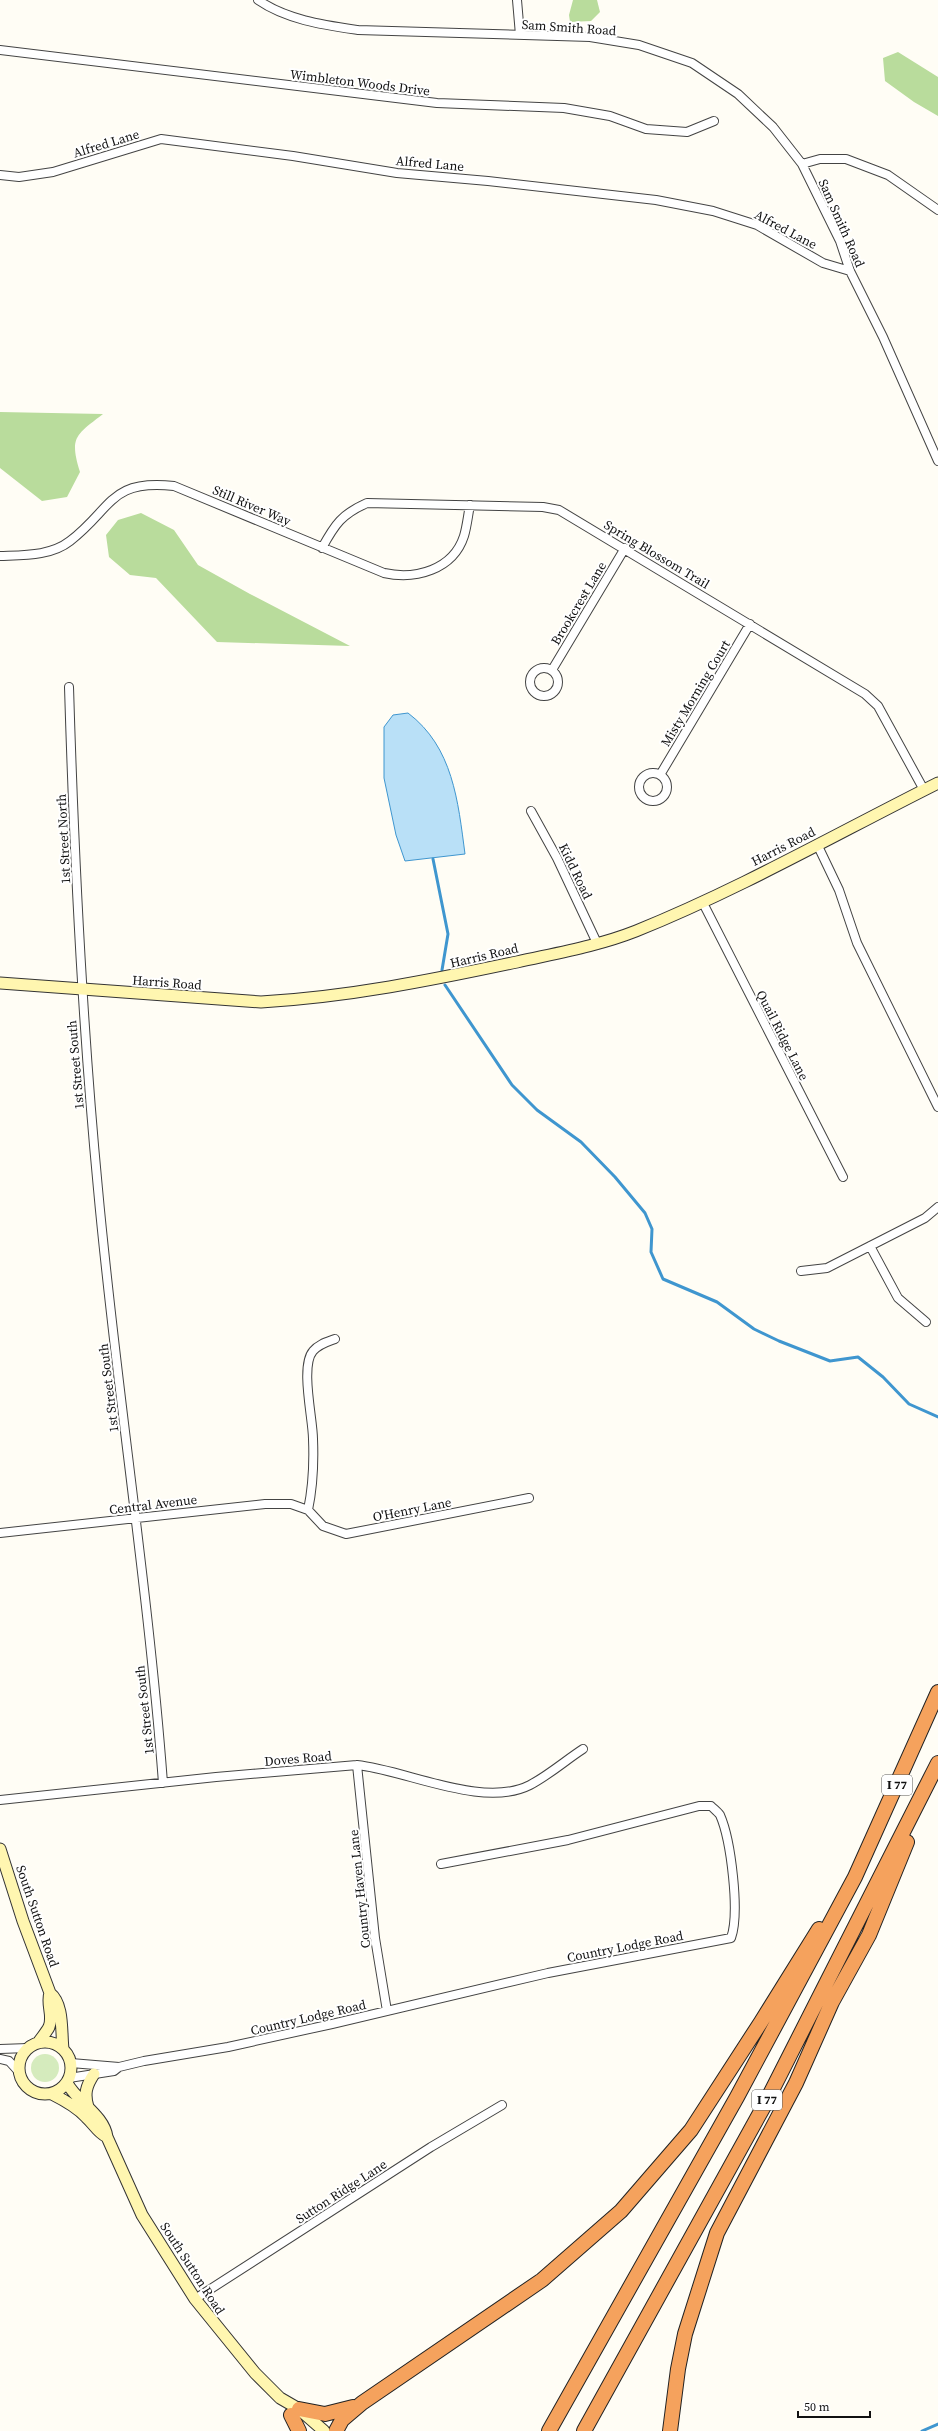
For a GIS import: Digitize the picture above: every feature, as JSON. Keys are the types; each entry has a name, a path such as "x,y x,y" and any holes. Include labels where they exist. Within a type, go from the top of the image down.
{"highway":[{"name":"I 77","path":"550,2431 737,2097 855,1878 938,1692"},
{"name":"I 77","path":"584,2431 764,2106 938,1763"},
{"path":"670,2431 677,2376 685,2334 717,2233 796,2082 832,2002 869,1935 938,1767"},
{"path":"336,2431 342,2420 359,2405 542,2280 621,2211 691,2130 761,2022 804,1949 855,1878"},
{"path":"299,2431 295,2412 325,2414 359,2405"}],"main road":[{"name":"Harris Road","path":"0,983 260,1002 298,999 432,980 597,943 634,932 702,903 938,783"},
{"name":"South Sutton Road","path":"0,1849 23,1921 50,1993 56,1997 59,2006 63,2049"},
{"name":"South Sutton Road","path":"33,2046 49,2027 51,2016 48,1999 50,1993"},
{"path":"47,2042 63,2049 71,2063 68,2081 52,2094 43,2094 27,2088 19,2072 22,2055 33,2046 47,2042"},
{"path":"88,2107 86,2099 86,2086 94,2074"},
{"name":"South Sutton Road","path":"68,2081 77,2099 88,2107 106,2130 107,2137 142,2215 195,2299 255,2373 280,2398 284,2408 295,2412 324,2431"},
{"name":"South Sutton Road","path":"52,2094 70,2103 85,2116 100,2133 107,2137"},
{"name":"South Sutton Road","path":"295,2412 307,2431"}],"street":[{"name":"Sam Smith Road","path":"258,0 291,16 325,25 358,30 590,38 639,45 692,64 738,94 773,127 802,164 840,241 850,271 883,337 938,461"},
{"path":"517,0 520,35"},
{"name":"Wimbleton Woods Drive","path":"0,50 430,102 564,108 610,116 646,129 686,132 714,121"},
{"name":"Alfred Lane","path":"0,175 19,177 53,172 161,139 293,156 398,173 488,181 656,200 714,210 757,225 823,263 850,271"},
{"path":"802,164 820,159 846,158 888,175 938,210"},
{"name":"Still River Way","path":"0,556 49,552 70,541 111,500 131,488 150,484 174,486 384,573 402,577 424,574 440,565 457,550 464,536 470,505"},
{"name":"Spring Blossom Trail","path":"322,548 336,524 350,510 367,503 543,507 559,510 625,548 865,694 878,706 924,790"},
{"name":"Brookcrest Lane","path":"552,670 625,548"},
{"name":"Misty Morning Court","path":"660,775 750,624"},
{"name":"1st Street North","path":"69,687 82,990"},
{"name":"Kidd Road","path":"531,811 557,858 597,943"},
{"path":"817,844 839,890 857,943 938,1107"},
{"name":"Quail Ridge Lane","path":"702,903 842,1177"},
{"name":"1st Street South","path":"82,990 98,1191 163,1783"},
{"path":"801,1271 827,1268 925,1218 938,1207"},
{"path":"870,1246 898,1298 926,1322"},
{"path":"308,1510 314,1480 314,1437 308,1370 312,1351 322,1344 335,1339"},
{"name":"O'Henry Lane","path":"308,1510 323,1526 346,1534 529,1498"},
{"name":"Central Avenue","path":"0,1533 265,1504 291,1504 308,1510"},
{"name":"Doves Road","path":"0,1800 357,1765 379,1767 419,1780 460,1789 502,1792 530,1785 584,1749"},
{"name":"Country Haven Lane","path":"357,1765 375,1938 387,2011"},
{"name":"Country Lodge Road","path":"71,2063 118,2067 228,2047 548,1973 731,1938 735,1926 736,1909 726,1835 720,1814 712,1806 699,1806 568,1840 441,1864"},
{"path":"0,2049 33,2046"},
{"path":"0,2059 9,2061 19,2072"},
{"name":"Country Lodge Road","path":"68,2081 94,2074 114,2071 118,2067"},
{"name":"Sutton Ridge Lane","path":"195,2299 431,2147 502,2106"}],"green space":[{"path":"573,0 597,0 600,12 591,21 570,22 569,15"},
{"path":"898,52 938,77 938,116 914,102 885,81 883,58"},
{"path":"0,412 103,414 86,427 77,438 75,451 80,472 67,497 42,501 0,468"},
{"path":"141,513 174,530 198,565 350,646 217,642 156,578 130,575 109,557 106,535 118,520"},
{"path":"45,2054 55,2058 59,2068 55,2078 45,2082 35,2078 31,2068 35,2058"}],"water":[{"path":"408,713 423,727 435,742 451,776 456,795 465,854 405,861 396,835 384,778 384,727 393,715"}],"waterway":[{"path":"433,859 448,934 442,970"},
{"path":"445,985 512,1085 537,1110 581,1142 615,1177 645,1213 652,1229 651,1252 663,1279 717,1302 754,1329 779,1341 830,1361 858,1357 883,1377 909,1404 938,1417"},
{"path":"922,2431 938,2424"}]}
